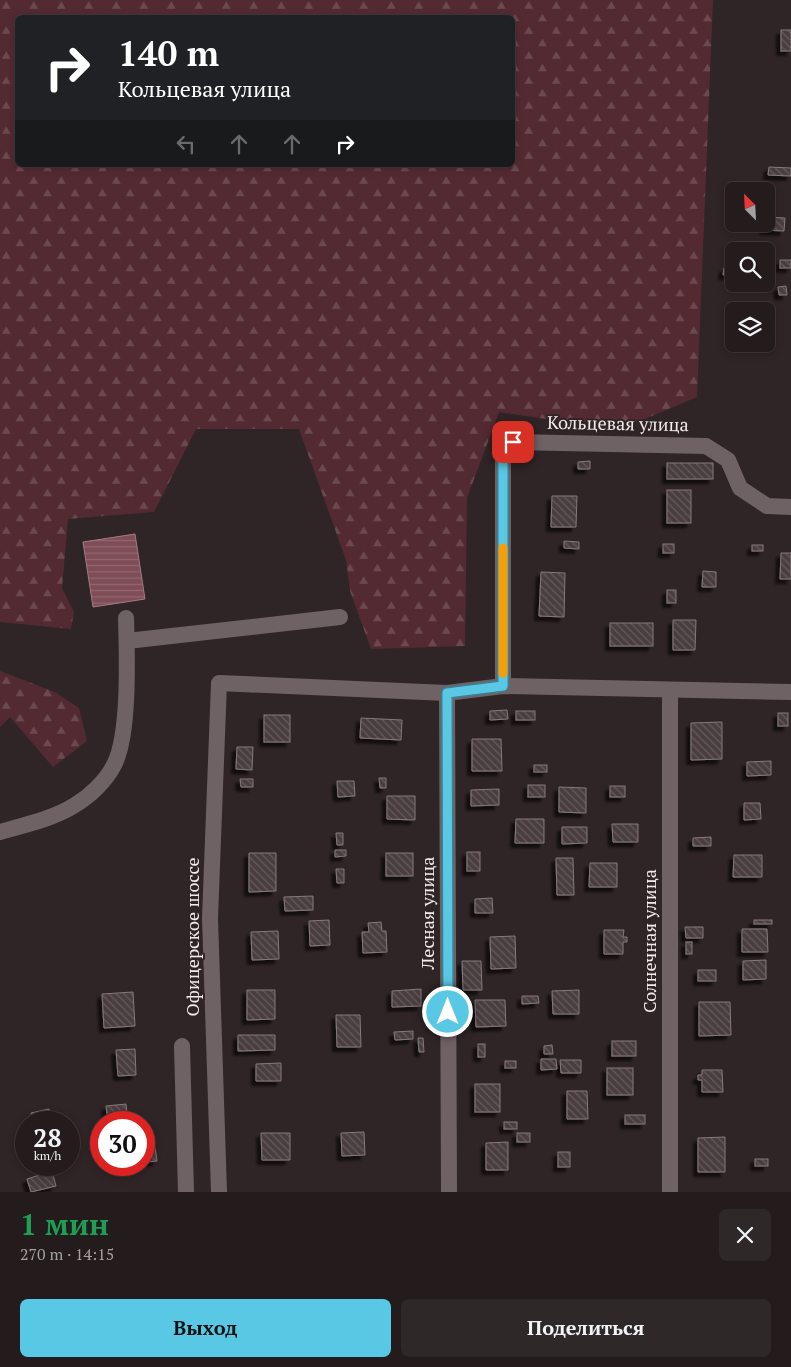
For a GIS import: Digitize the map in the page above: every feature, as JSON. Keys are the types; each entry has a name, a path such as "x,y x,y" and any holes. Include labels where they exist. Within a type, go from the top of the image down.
{"street":[{"name":"Кольцевая улица","path":"503,686 503,455 513,442 706,446 728,460 740,488 767,506 791,507"},
{"path":"127,641 340,617"},
{"path":"0,832 76,805 95,790 114,765 122,742 127,641 126,618"},
{"name":"Офицерское шоссе","path":"219,1192 210,918 219,682 447,693"},
{"path":"447,693 503,686 791,692"},
{"name":"Солнечная улица","path":"670,690 670,1192"},
{"name":"Лесная улица","path":"447,693 449,1192"},
{"path":"182,1046 186,1192"}],"green space":[{"path":"0,0 713,0 697,397 619,430 499,412 467,498 465,646 371,649 350,591 346,560 299,429 196,429 154,512 68,519 62,588 74,612 71,629 0,622"},
{"path":"0,671 55,692 79,708 87,741 53,767 10,717 0,727"}],"shaded area":[{"path":"135,534 145,599 93,607 83,542"}],"building":[{"path":"781,30 791,30 791,51 781,51"},
{"path":"769,167 791,168 791,176 768,175"},
{"path":"775,217 785,218 784,231 775,231"},
{"path":"780,260 791,260 791,268 780,268"},
{"path":"786,286 787,295 779,295 778,287"},
{"path":"590,461 590,469 578,469 578,462"},
{"path":"667,463 713,463 713,479 667,479"},
{"path":"667,490 691,490 691,523 667,523"},
{"path":"552,496 577,496 576,527 551,527"},
{"path":"564,541 579,542 579,549 564,548"},
{"path":"663,544 674,544 674,553 663,553"},
{"path":"752,545 763,545 763,551 752,551"},
{"path":"781,553 791,553 791,579 780,579"},
{"path":"703,571 716,572 716,587 702,587"},
{"path":"541,572 565,573 564,617 539,616"},
{"path":"667,590 676,590 676,603 667,603"},
{"path":"673,620 696,620 695,650 673,650"},
{"path":"610,623 653,623 653,646 610,646"},
{"path":"507,710 508,719 490,720 490,711"},
{"path":"516,711 535,711 535,720 516,720"},
{"path":"778,713 788,713 788,726 778,726"},
{"path":"264,715 290,715 290,742 264,742"},
{"path":"361,718 402,720 401,740 360,738"},
{"path":"722,722 722,759 691,760 691,723"},
{"path":"472,739 501,739 502,771 472,771"},
{"path":"237,747 253,747 252,770 236,769"},
{"path":"771,761 771,775 747,776 747,762"},
{"path":"534,765 547,765 547,772 534,772"},
{"path":"379,778 386,778 386,788 380,788"},
{"path":"240,779 253,779 253,787 241,787"},
{"path":"337,781 354,781 355,796 338,797"},
{"path":"528,785 545,785 545,797 528,797"},
{"path":"610,786 625,786 625,797 610,797"},
{"path":"559,787 586,788 586,813 559,812"},
{"path":"499,789 499,805 471,806 471,790"},
{"path":"387,796 415,796 415,820 387,819"},
{"path":"744,803 760,803 761,819 744,820"},
{"path":"516,819 544,819 544,843 515,843"},
{"path":"612,824 638,824 638,842 613,842"},
{"path":"562,827 587,827 587,843 562,844"},
{"path":"336,833 343,833 343,845 337,845"},
{"path":"711,837 711,846 693,846 693,838"},
{"path":"335,850 346,850 346,856 335,857"},
{"path":"467,852 480,852 480,871 467,871"},
{"path":"249,853 276,853 276,891 249,892"},
{"path":"386,853 413,853 413,876 386,876"},
{"path":"734,855 762,855 762,877 733,877"},
{"path":"556,858 573,858 574,895 557,895"},
{"path":"590,863 617,863 617,887 589,887"},
{"path":"336,869 344,869 344,883 337,883"},
{"path":"313,896 313,910 285,911 284,897"},
{"path":"492,898 493,913 475,913 475,899"},
{"path":"329,920 330,945 310,946 309,921"},
{"path":"754,920 772,920 772,924 754,924"},
{"path":"381,922 382,931 386,931 387,952 363,953 362,932 369,932 368,923"},
{"path":"685,927 703,927 703,938 686,938"},
{"path":"742,929 767,929 768,952 742,952"},
{"path":"604,930 624,930 623,937 627,937 627,942 623,942 623,954 604,954"},
{"path":"278,931 279,959 252,960 251,932"},
{"path":"515,936 516,968 491,969 490,937"},
{"path":"686,942 692,942 692,954 686,954"},
{"path":"766,960 766,979 743,980 743,961"},
{"path":"462,961 481,961 482,990 463,990"},
{"path":"698,970 716,970 716,981 698,981"},
{"path":"421,989 421,1006 392,1007 392,991"},
{"path":"247,990 275,990 275,1019 247,1020"},
{"path":"579,990 579,1014 553,1014 552,991"},
{"path":"133,992 135,1026 104,1028 102,994"},
{"path":"522,996 538,996 539,1003 522,1004"},
{"path":"475,1000 505,1000 506,1026 476,1027"},
{"path":"699,1002 730,1002 731,1035 699,1036"},
{"path":"336,1015 360,1015 361,1047 337,1047"},
{"path":"413,1031 413,1039 395,1040 394,1032"},
{"path":"238,1035 275,1035 275,1050 238,1051"},
{"path":"418,1038 423,1038 424,1052 419,1052"},
{"path":"612,1041 636,1041 636,1056 612,1056"},
{"path":"478,1044 485,1044 485,1057 478,1057"},
{"path":"552,1045 553,1054 544,1054 544,1046"},
{"path":"135,1049 136,1075 118,1076 116,1050"},
{"path":"541,1059 556,1059 557,1069 541,1070"},
{"path":"560,1060 581,1060 581,1073 561,1073"},
{"path":"505,1061 516,1061 516,1068 505,1068"},
{"path":"281,1063 281,1081 256,1081 256,1064"},
{"path":"607,1068 633,1068 633,1095 607,1095"},
{"path":"702,1070 722,1070 723,1092 702,1092 702,1080 698,1080 698,1075 702,1075"},
{"path":"475,1084 500,1084 500,1112 475,1112"},
{"path":"567,1091 587,1091 588,1119 567,1119"},
{"path":"126,1104 127,1111 107,1111 106,1106"},
{"path":"625,1115 645,1115 645,1124 625,1124"},
{"path":"504,1122 517,1122 517,1129 504,1129"},
{"path":"364,1132 365,1155 342,1156 341,1133"},
{"path":"261,1133 290,1133 290,1160 262,1160"},
{"path":"517,1133 530,1133 530,1142 517,1142"},
{"path":"725,1137 725,1172 698,1172 698,1138"},
{"path":"508,1142 508,1170 486,1170 486,1143"},
{"path":"558,1152 570,1152 570,1167 558,1167"},
{"path":"755,1159 768,1159 768,1166 755,1166"},
{"path":"36,1176 53,1176 56,1186 31,1192 27,1179"}],"slow traffic":[{"path":"503,548 503,673"}],"route":[{"path":"448,1012 447,693 503,686 503,455 513,442"}]}
